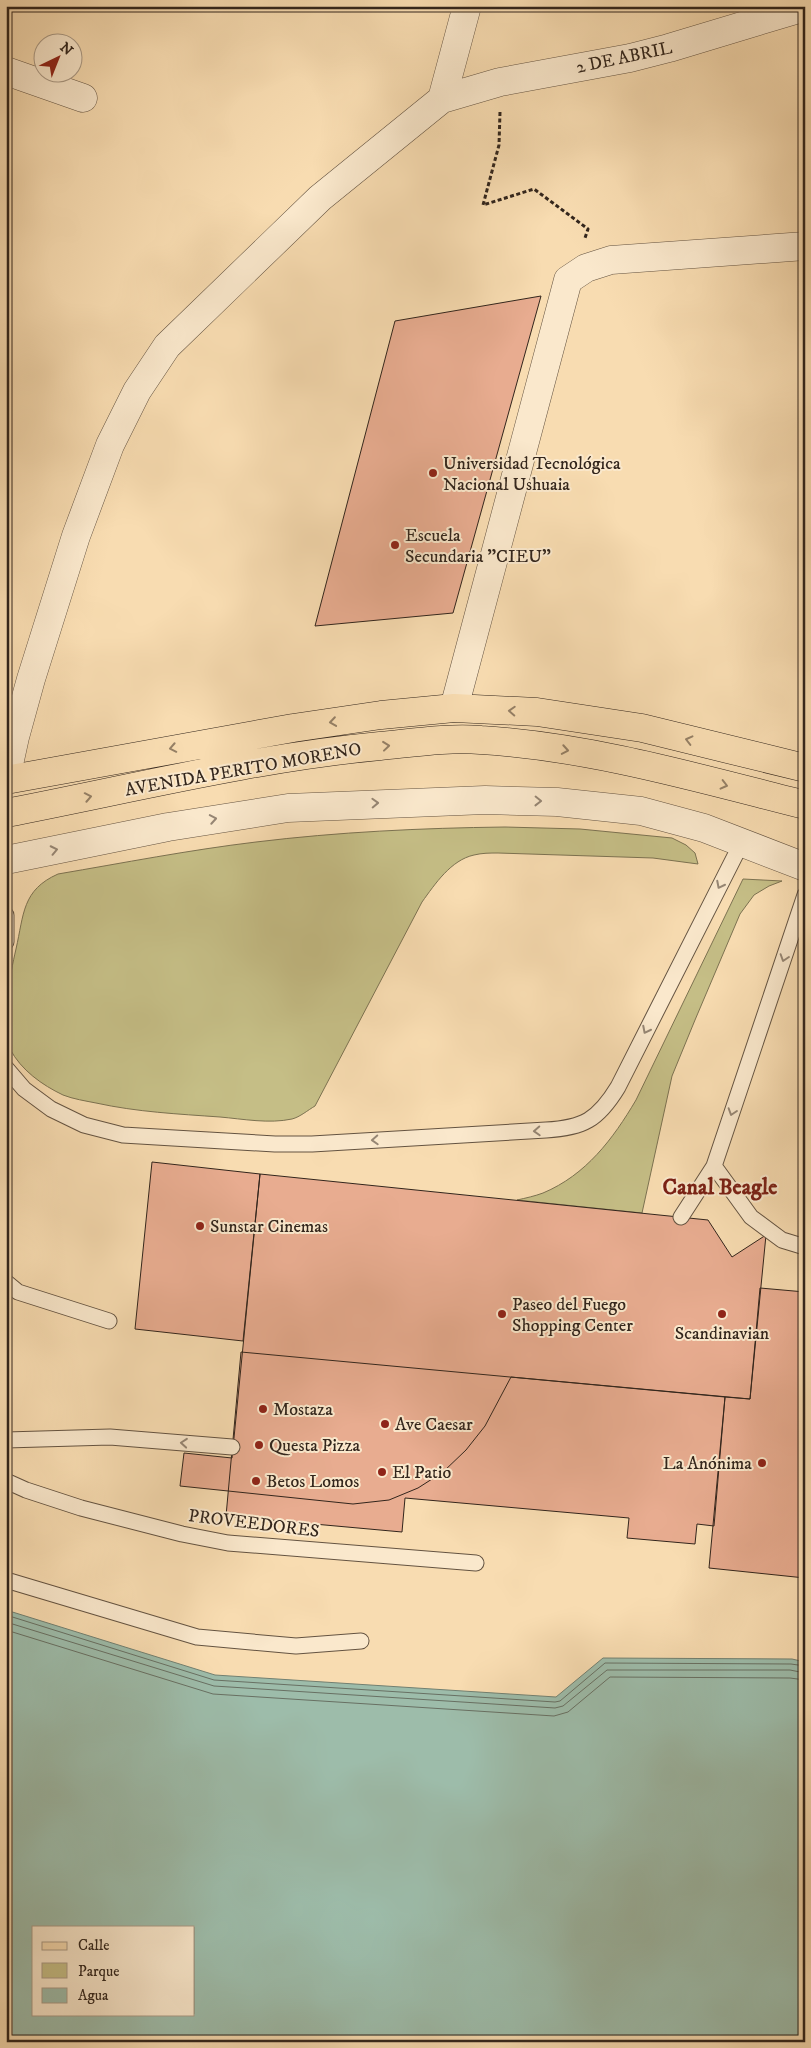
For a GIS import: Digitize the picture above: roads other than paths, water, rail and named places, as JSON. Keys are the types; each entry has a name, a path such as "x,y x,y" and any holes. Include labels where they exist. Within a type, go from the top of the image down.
{"main road":[{"name":"AVENIDA PERITO MORENO","path":"6,779 293,728 381,715 454,708 537,712 642,728 805,768"},
{"name":"AVENIDA PERITO MORENO","path":"6,813 286,758 387,746 479,739 549,747 629,761 805,805"}],"street":[{"path":"6,779 13,718 76,536 110,445 142,383 167,346 320,198 442,99 468,6"},
{"name":"2 DE ABRIL","path":"442,99 500,82 630,58 805,7"},
{"path":"6,71 83,98"},
{"path":"454,708 568,280 586,268 611,260 805,246"},
{"path":"6,860 168,827 288,808 485,800 557,802 641,811 704,828 805,867"}],"lane":[{"path":"6,1068 24,1089 51,1109 84,1125 123,1134 275,1144 312,1144 546,1130 580,1126 596,1117 608,1104 618,1087 742,842"},
{"path":"681,1217 714,1166 805,895"},
{"path":"6,915 6,942"},
{"path":"714,1166 751,1217 782,1240 805,1247"},
{"path":"6,1282 18,1292 108,1321"},
{"path":"6,1440 110,1437 232,1447"},
{"name":"PROVEEDORES","path":"6,1481 26,1490 81,1508 182,1534 228,1543 476,1563"},
{"path":"6,1580 197,1636 296,1646 361,1641"}],"water":[{"path":"6,1610 215,1675 556,1697 603,1658 792,1659 805,1662 805,2042 6,2042"}],"place":[{"name":"Universidad Tecnológica Nacional Ushuaia","path":"433,473"},
{"name":"Escuela Secundaria \"CIEU\"","path":"395,545"},
{"name":"Sunstar Cinemas","path":"200,1226"},
{"name":"Paseo del Fuego Shopping Center","path":"502,1314"},
{"name":"Scandinavian","path":"722,1314"},
{"name":"Mostaza","path":"263,1409"},
{"name":"Ave Caesar","path":"385,1424"},
{"name":"Questa Pizza","path":"259,1445"},
{"name":"La Anónima","path":"762,1463"},
{"name":"El Patio","path":"382,1472"},
{"name":"Betos Lomos","path":"256,1481"}],"district":[{"name":"Canal Beagle","path":"720,1186"}]}
